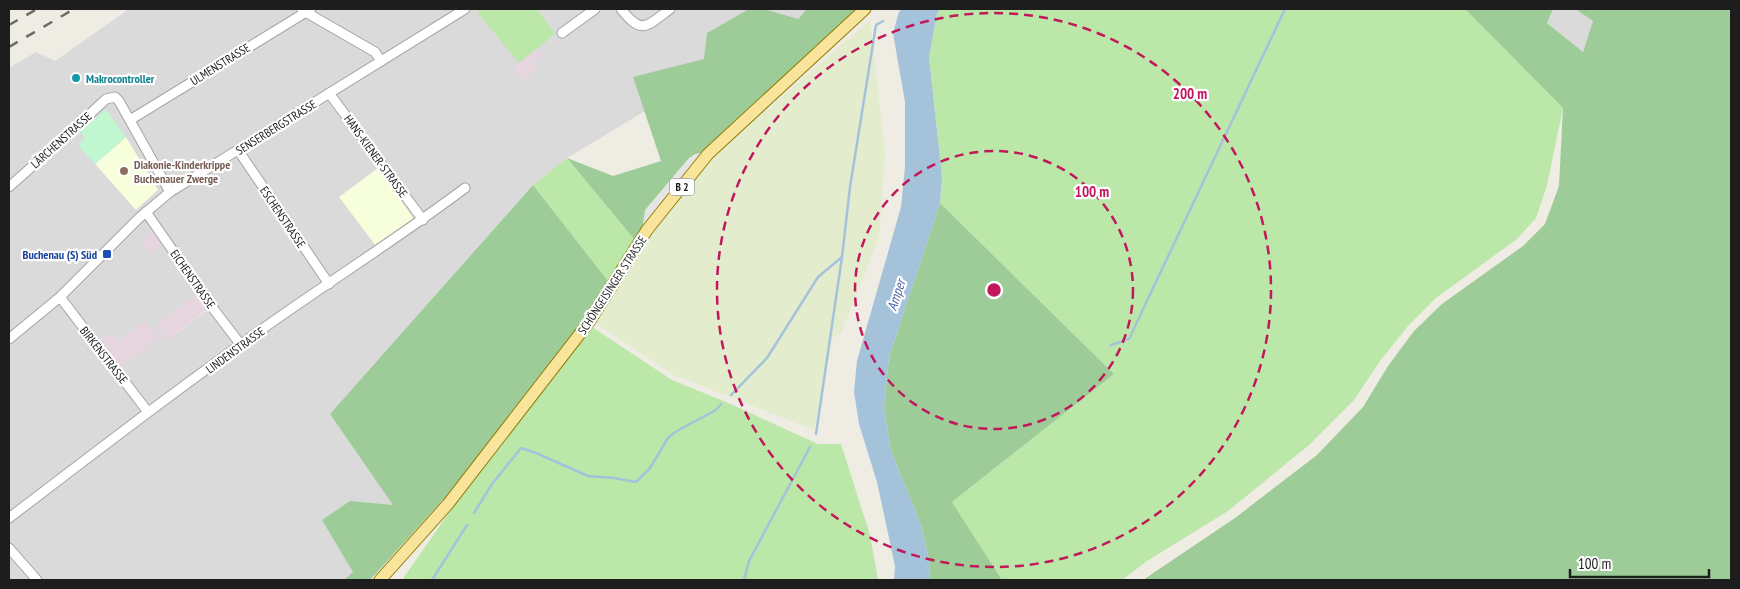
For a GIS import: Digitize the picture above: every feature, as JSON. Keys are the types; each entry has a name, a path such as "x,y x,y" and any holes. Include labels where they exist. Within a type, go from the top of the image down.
{"main road":[{"name":"SCHÖNGEISINGER STRASSE","path":"380,580 448,504 589,322 647,230 708,154 865,9"}],"street":[{"name":"SENSERBERGSTRASSE","path":"9,339 60,298 146,212 170,192 465,9"},
{"path":"562,33 595,9"},
{"path":"621,9 632,23 640,26 648,24 670,9"},
{"path":"305,10 375,52 381,61"},
{"name":"ULMENSTRASSE","path":"130,120 305,10"},
{"name":"HANS-KIENER-STRASSE","path":"330,93 423,220"},
{"name":"LÄRCHENSTRASSE","path":"9,187 106,99 115,97 130,120"},
{"path":"130,120 170,192"},
{"name":"ESCHENSTRASSE","path":"238,150 329,284"},
{"name":"LINDENSTRASSE","path":"9,518 148,412 241,345 423,220 465,188"},
{"name":"EICHENSTRASSE","path":"146,212 241,345"},
{"name":"BIRKENSTRASSE","path":"60,298 148,412"},
{"path":"9,548 37,580"}],"shaded area":[{"path":"129,9 482,9 477,12 555,34 537,9 807,9 798,19 567,158 533,185 330,414 394,505 352,580 9,580 9,68 36,52 55,61","holes":["196,296 207,310 168,340 157,326","111,332 119,342 119,367 99,341"]},
{"path":"1553,9 1575,9 1593,21 1583,52 1547,23"},
{"path":"870,20 885,152 879,238 841,333 833,337 814,430 674,375 595,323 657,228 711,159"},
{"path":"537,48 543,55 531,63 536,70 523,80 513,67"},
{"path":"106,109 126,137 95,164 78,145 85,138 80,132"},
{"name":"Diakonie-Kinderkrippe Buchenauer Zwerge","path":"126,137 158,190 136,210 95,164"},
{"path":"706,152 642,231 645,210 688,159 695,154"},
{"path":"378,168 414,219 376,246 339,197"},
{"path":"153,232 162,244 150,253 141,242"},
{"path":"196,295 207,309 168,340 157,326"},
{"path":"145,321 158,338 120,367 99,341 111,332 119,342"}],"green space":[{"path":"482,9 537,9 555,34 519,63 477,12"},
{"path":"749,9 764,9 798,19 807,9 859,9 702,154 634,239 567,158 613,176 661,161 633,77 704,59 707,33"},
{"path":"941,9 1465,9 1563,108 1547,185 1536,218 1517,239 1436,298 1408,326 1380,361 1354,400 1309,445 1228,511 1147,561 1122,580 1002,580 952,502 1114,374 940,203 942,177 929,57 937,13"},
{"path":"1465,9 1553,9 1547,23 1583,52 1593,21 1575,9 1731,9 1731,580 1143,580 1235,518 1317,455 1363,407 1388,366 1414,331 1442,304 1523,246 1545,224 1559,186 1563,108"},
{"path":"567,158 634,239 608,281 533,185"},
{"path":"533,185 608,281 586,319 449,493 370,580 344,580 353,572 322,520 350,501 393,505 330,414"},
{"path":"940,203 1114,374 952,502 1002,580 929,580 930,564 921,525 891,451 884,408 889,357"},
{"path":"592,327 672,380 726,402 818,444 841,444 870,535 878,580 402,580 455,504"}],"water":[{"name":"Amper","path":"902,9 941,9 937,13 929,57 942,177 940,203 889,357 884,408 891,451 921,525 930,564 929,580 894,580 895,566 877,482 859,424 854,392 857,361 901,207 905,167 905,102 893,33 899,12"}],"waterway":[{"path":"1111,345 1129,339 1285,9"},
{"path":"816,434 842,257 850,187 876,25 883,21"},
{"path":"731,395 767,358 818,277 842,257"},
{"path":"474,513 492,484 521,448 588,476 636,482 650,468 668,438 675,432 716,410 721,404"},
{"path":"744,580 749,561 810,447"},
{"path":"432,580 467,525"}],"railway":[{"path":"9,25 37,9"},
{"path":"9,47 74,9"}],"place":[{"name":"Makrocontroller","path":"76,78"},
{"name":"Diakonie-Kinderkrippe Buchenauer Zwerge","path":"124,171"},
{"name":"Buchenau (S) Süd","path":"107,254"}]}
